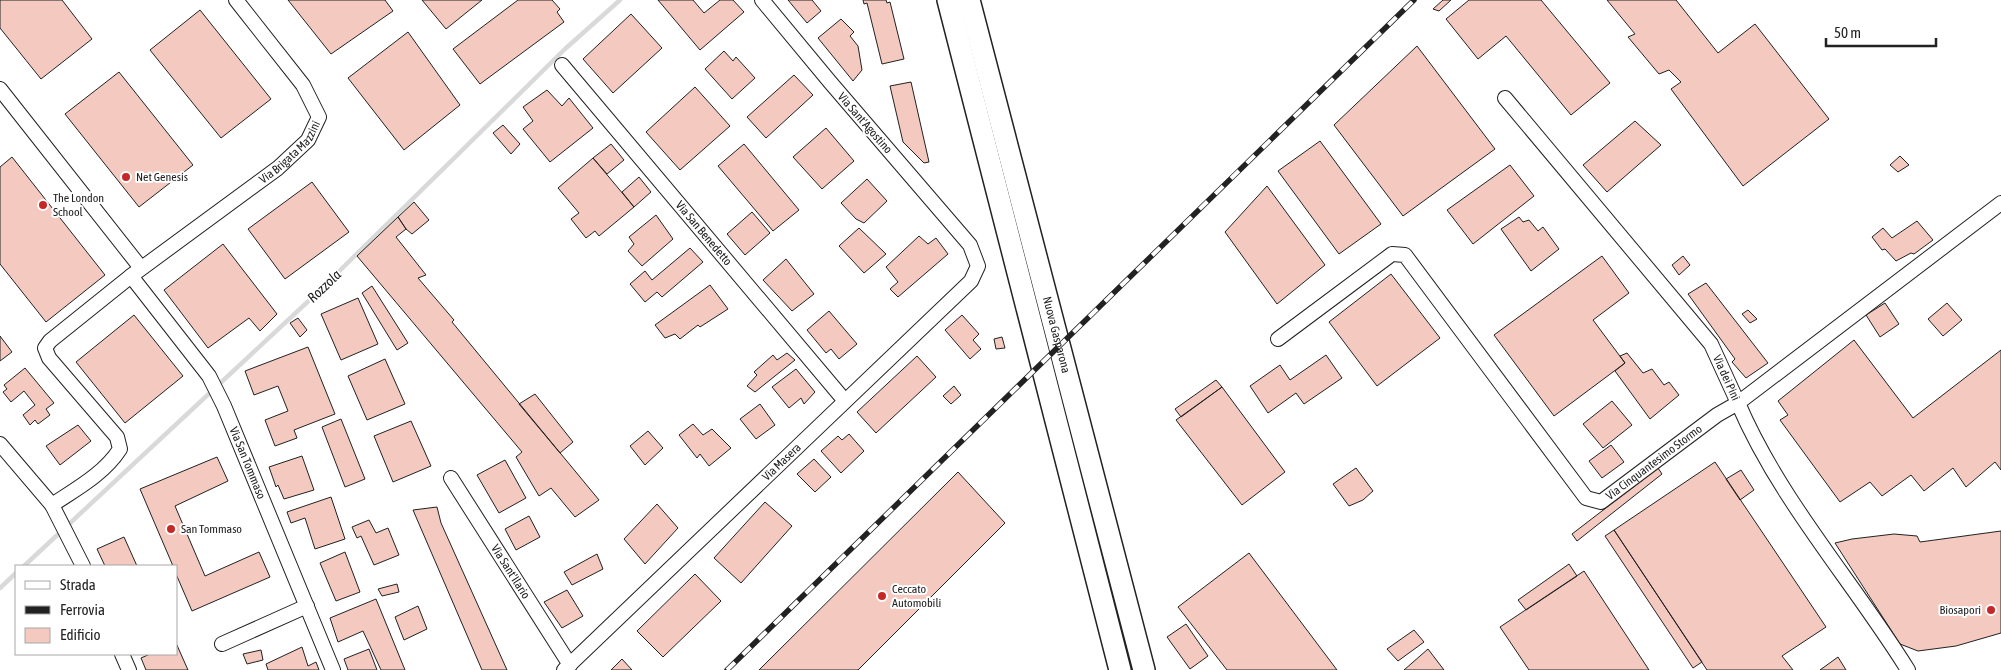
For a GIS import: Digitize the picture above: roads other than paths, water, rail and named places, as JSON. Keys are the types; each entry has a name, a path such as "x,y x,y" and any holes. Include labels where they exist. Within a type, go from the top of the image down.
{"main road":[{"name":"Nuova Gasparona","path":"948,0 1120,670"},
{"name":"Nuova Gasparona","path":"969,0 1144,670"}],"street":[{"name":"Via Brigata Mazzini","path":"52,506 96,476 113,460 120,449 117,437 49,358 45,348 50,341 136,272 278,168 308,140 319,117 303,85 236,0"},
{"name":"Via Sant'Agostino","path":"762,0 970,245"},
{"name":"Via San Benedetto","path":"562,65 845,401"},
{"path":"0,90 136,272"},
{"name":"Via dei Pini","path":"1505,98 1711,344 1738,403 2001,203"},
{"name":"Via Masera","path":"567,668 971,281 978,266 970,245"},
{"name":"Via Cinquantesimo Stormo","path":"1278,339 1392,254 1405,254 1586,498 1601,502 1717,415 1738,403"},
{"name":"Via San Tommaso","path":"136,272 209,376 333,670"},
{"path":"1738,403 1753,438 1805,523 1908,670"},
{"path":"0,444 52,506 83,565"},
{"name":"Via Sant'Ilario","path":"450,478 567,668"},
{"path":"222,644 307,606"},
{"path":"122,655 129,670"}],"waterway":[{"name":"Rozzola","path":"25,565 316,294 565,49 620,0"},
{"name":"Rozzola","path":"0,588 15,574"}],"railway":[{"path":"727,670 1414,0"}],"place":[{"name":"Net Genesis","path":"126,177"},
{"name":"The London School","path":"43,205"},
{"name":"San Tommaso","path":"171,529"},
{"name":"Ceccato Automobili","path":"882,596"},
{"name":"Biosapori","path":"1991,610"}]}
